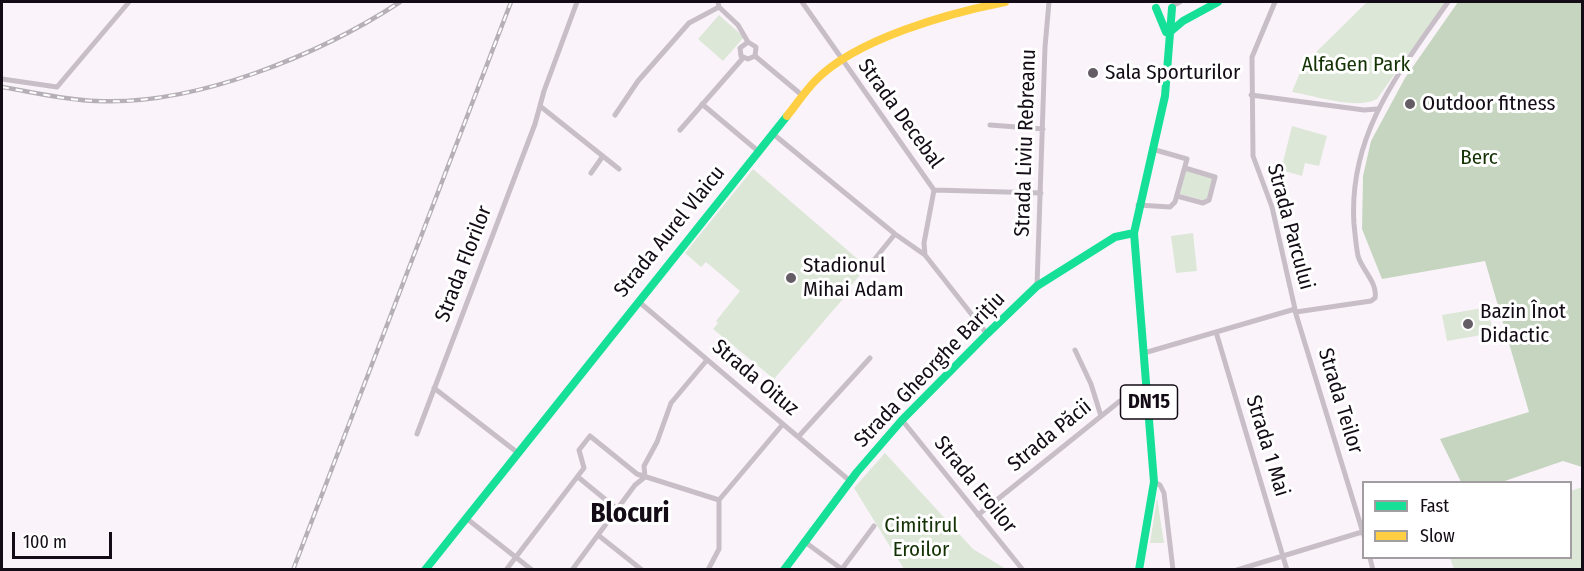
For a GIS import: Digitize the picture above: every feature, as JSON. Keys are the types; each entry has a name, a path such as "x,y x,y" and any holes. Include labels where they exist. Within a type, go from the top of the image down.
{"street":[{"path":"2,79 57,87 129,2"},
{"name":"Strada Florilor","path":"417,434 535,124 577,2"},
{"name":"Strada Decebal","path":"802,2 934,190 924,243 925,255"},
{"name":"Strada Aurel Vlaicu","path":"425,570 772,133 825,71 841,60 948,15 1005,2"},
{"name":"Strada Liviu Rebreanu","path":"1037,286 1049,2"},
{"path":"1170,32 1183,21 1218,2"},
{"name":"Strada Parcului","path":"1144,352 1295,311 1272,207 1253,156 1252,57 1275,2"},
{"path":"1295,311 1371,301 1375,298 1375,290 1359,258 1354,199 1359,162 1377,109 1390,85 1448,2"},
{"path":"615,115 638,81 689,23 719,4 748,42 756,47 755,56"},
{"name":"DN15","path":"1139,570 1154,482 1149,397 1134,233 1138,205 1164,96 1174,4"},
{"name":"DN15","path":"1154,5 1162,11 1174,4"},
{"name":"DN15","path":"1154,5 1162,17 1169,47"},
{"path":"743,58 740,48 748,42"},
{"path":"743,58 750,59 755,56"},
{"path":"755,56 803,96"},
{"path":"680,130 743,58"},
{"path":"1251,95 1364,111 1377,109"},
{"path":"702,104 758,151"},
{"path":"540,106 619,169"},
{"path":"990,125 1042,129"},
{"path":"772,133 895,234 925,255 987,334"},
{"path":"1138,205 1170,207 1177,196 1185,168 1187,159 1152,149"},
{"path":"591,173 603,156"},
{"path":"1177,196 1203,203 1209,200 1215,177 1185,168"},
{"path":"934,190 1041,193"},
{"name":"Strada Gheorghe Barițiu","path":"784,570 850,481 902,420 987,334 1037,286 1114,237 1134,233"},
{"path":"865,271 895,234"},
{"name":"Strada Oituz","path":"638,302 850,481"},
{"name":"Strada Teilor","path":"1295,311 1362,531"},
{"name":"Strada 1 Mai","path":"1216,332 1287,570"},
{"path":"1075,350 1091,384 1101,416"},
{"path":"799,436 870,358"},
{"path":"572,570 617,509 645,477 644,466 657,441 671,403 707,360"},
{"path":"434,388 518,453"},
{"name":"Strada Păcii","path":"978,514 1120,401 1149,397"},
{"name":"Strada Eroilor","path":"902,420 1023,570"},
{"path":"708,570 719,549 719,500 783,424"},
{"path":"507,570 584,468 579,450 590,436 637,474 719,500"},
{"path":"578,477 617,509"},
{"path":"1154,482 1160,485 1164,493 1173,570"},
{"path":"466,518 532,570"},
{"path":"805,542 842,569 874,525"},
{"path":"1237,570 1362,534"},
{"path":"598,535 642,570"}],"green space":[{"name":"AlfaGen Park","path":"1367,2 1446,2 1377,99 1347,103 1292,92 1303,65"},
{"name":"Berc","path":"1458,2 1582,2 1582,467 1563,461 1505,481 1461,481 1440,439 1529,412 1485,261 1382,279 1362,229 1363,176 1371,141 1405,78"},
{"path":"719,15 744,37 723,61 698,39"},
{"path":"1292,126 1327,136 1319,166 1305,163 1302,176 1281,170"},
{"name":"Stadionul Mihai Adam","path":"753,169 867,267 848,289 849,292 774,379 713,329 718,323 716,321 740,291 706,262 701,267 685,253"},
{"path":"1186,170 1213,178 1206,201 1180,194"},
{"path":"1193,233 1197,271 1176,273 1171,236"},
{"name":"Bazin Înot Didactic","path":"1488,307 1493,333 1447,341 1442,315"},
{"name":"Cimitirul Eroilor","path":"885,453 973,549 1006,569 904,569 854,488"},
{"path":"1582,487 1582,569 1454,569 1450,559 1572,559 1572,491"},
{"path":"1157,498 1164,543 1150,543"}],"railway":[{"path":"2,87 96,101 134,100 174,95 214,86 294,58 368,22 400,2"},
{"path":"293,570 511,2"}],"traffic: fast":[{"path":"1170,32 1183,21 1218,2"},
{"path":"1156,8 1166,32"},
{"path":"1139,570 1154,482 1134,233 1165,96 1172,8"},
{"path":"425,570 787,116"},
{"path":"784,570 857,472 902,420 987,334 1037,286 1115,237 1134,233"}],"traffic: slow":[{"path":"787,116 816,80 833,65 855,52 904,30 957,13 1005,2"}],"place":[{"name":"Sala Sporturilor","path":"1093,73"},
{"name":"Outdoor fitness","path":"1410,104"},
{"name":"Stadionul Mihai Adam","path":"791,278"},
{"name":"Bazin Înot Didactic","path":"1468,324"}],"district":[{"name":"Blocuri","path":"630,514"}]}
